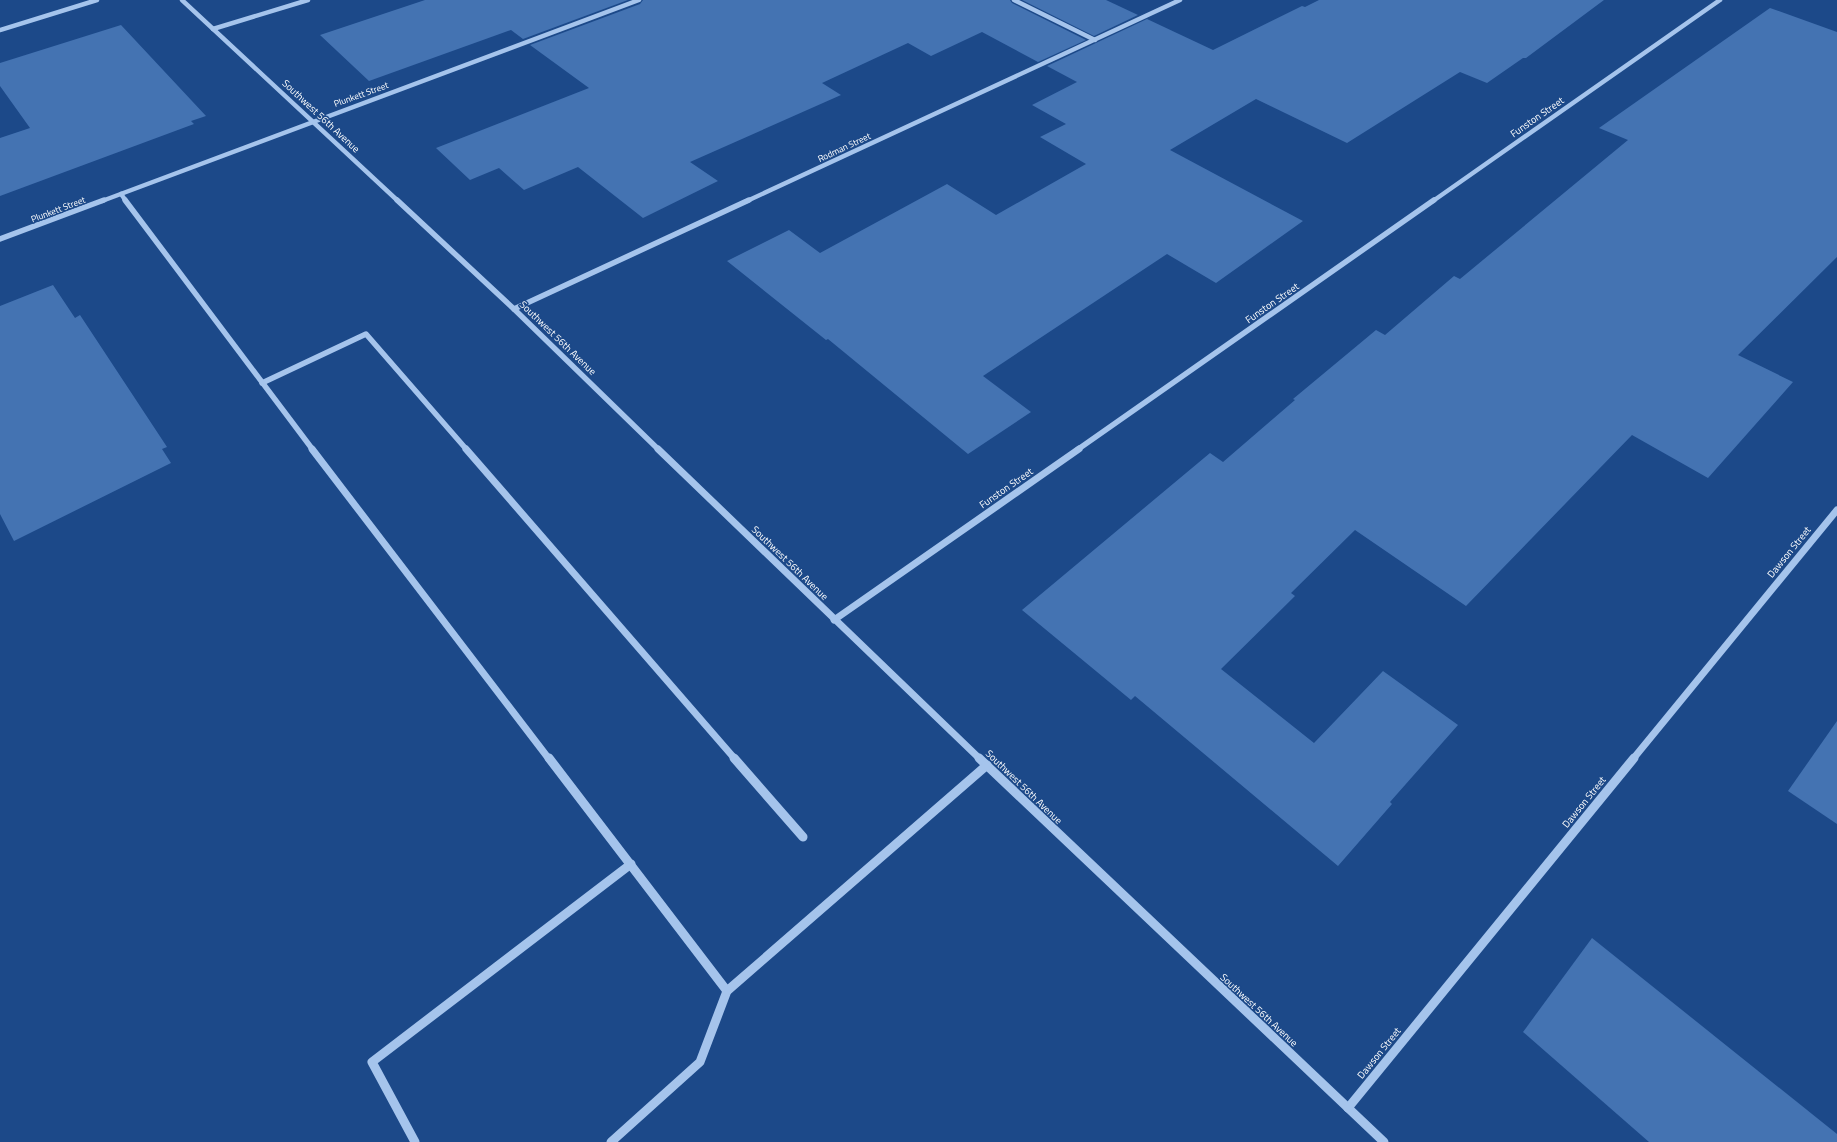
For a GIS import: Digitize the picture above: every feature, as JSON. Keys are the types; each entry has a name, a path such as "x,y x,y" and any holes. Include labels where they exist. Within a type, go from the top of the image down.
{"street":[{"path":"0,30 97,0"},
{"name":"Southwest 56th Avenue","path":"182,0 514,309 834,620 1384,1142"},
{"path":"213,29 308,0"},
{"name":"Plunkett Street","path":"0,239 639,0"},
{"path":"1014,0 1095,40"},
{"name":"Rodman Street","path":"514,309 1180,0"},
{"name":"Funston Street","path":"834,620 1720,0"},
{"path":"121,194 262,383 728,991"},
{"path":"262,383 366,334 803,836"},
{"name":"Dawson Street","path":"1348,1108 1837,510"},
{"path":"611,1142 700,1062 728,991 987,765"},
{"path":"415,1142 372,1062 631,864"}],"building":[{"path":"425,0 628,0 523,39 511,30 369,81 320,35"},
{"path":"643,0 1010,0 1012,3 1086,40 1038,62 982,32 931,56 908,43 822,83 841,95 690,162 718,181 643,218 578,167 524,190 499,168 470,180 436,148 589,88 530,45 640,4"},
{"path":"1022,0 1106,0 1138,15 1094,36"},
{"path":"1319,0 1604,0 1526,58 1523,58 1487,83 1460,72 1347,143 1256,99 1170,150 1303,221 1216,283 1167,254 983,376 1031,412 968,454 828,339 826,340 727,261 789,230 820,253 947,184 996,215 1086,164 1040,137 1066,124 1032,105 1077,82 1047,66 1147,19 1213,50 1302,6 1305,7"},
{"path":"1770,8 1837,32 1837,257 1738,355 1793,382 1708,478 1632,435 1466,606 1355,530 1291,593 1295,596 1221,669 1314,743 1383,671 1458,725 1390,802 1392,804 1338,866 1135,696 1131,700 1022,610 1210,453 1223,462 1295,400 1293,399 1376,330 1385,335 1454,276 1460,279 1628,140 1599,128"},
{"path":"121,25 206,116 191,121 194,124 0,196 0,138 30,128 0,86 0,63"},
{"path":"53,285 75,318 80,315 167,447 162,449 171,463 14,541 0,514 0,306"},
{"path":"1837,721 1837,824 1788,791"},
{"path":"1592,938 1837,1134 1837,1142 1649,1142 1523,1032"}]}
